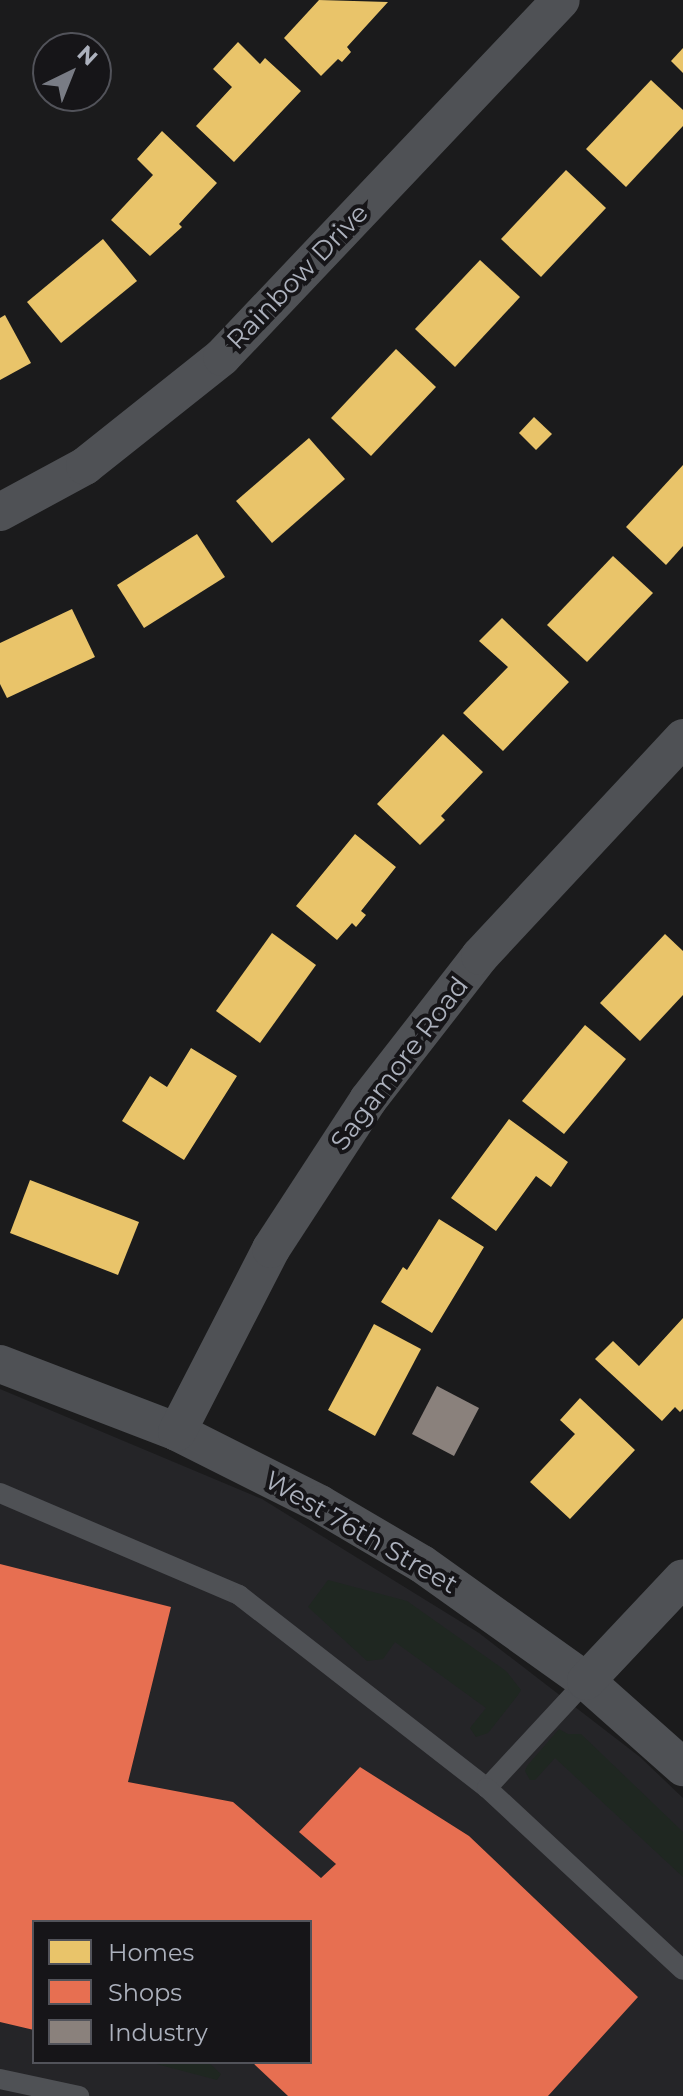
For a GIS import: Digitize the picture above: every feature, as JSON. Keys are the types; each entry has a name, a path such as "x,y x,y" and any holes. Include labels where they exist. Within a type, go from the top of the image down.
{"street":[{"name":"Rainbow Drive","path":"0,512 85,466 222,357 561,0"},
{"name":"Sagamore Road","path":"177,1432 271,1249 368,1100 480,956 683,738"},
{"name":"West 76th Street","path":"0,1364 177,1432 320,1504 422,1564 586,1681 683,1767"},
{"path":"586,1681 683,1578"}],"lane":[{"path":"0,1493 239,1595 487,1788 683,1970"},
{"path":"487,1788 586,1681"},
{"path":"0,2079 73,2095"}],"shaded area":[{"path":"0,1389 262,1499 479,1633 640,1757 683,1798 683,2096 0,2096"},
{"path":"328,1580 407,1601 506,1671 521,1690 488,1733 476,1737 470,1728 486,1708 395,1642 383,1659 367,1661 308,1607"},
{"path":"559,1729 568,1734 581,1734 683,1832 683,1877 555,1758 535,1780 530,1780 525,1771 527,1766"},
{"path":"157,2064 210,2064 221,2074 217,2080"}],"building: Homes":[{"path":"319,0 388,2 347,47 351,52 342,62 338,59 321,76 284,38"},
{"path":"238,42 260,64 265,58 301,91 234,162 196,126 232,87 213,69"},
{"path":"683,48 683,73 671,61"},
{"path":"651,80 683,110 683,126 626,187 586,149"},
{"path":"162,131 217,183 179,224 182,227 150,256 111,220 153,175 137,159"},
{"path":"566,170 606,208 541,277 501,239"},
{"path":"103,239 137,281 61,343 27,302"},
{"path":"480,260 520,297 455,367 415,329"},
{"path":"5,315 31,363 0,380 0,318"},
{"path":"396,349 436,387 371,456 331,418"},
{"path":"534,417 552,434 536,450 519,433"},
{"path":"309,438 345,479 272,543 236,501"},
{"path":"683,465 683,546 666,565 626,527"},
{"path":"197,534 225,577 144,628 117,585"},
{"path":"613,556 653,593 587,662 547,625"},
{"path":"72,609 95,657 7,698 0,684 0,643"},
{"path":"502,618 569,682 503,751 463,713 508,667 479,641"},
{"path":"443,734 483,772 441,816 445,820 420,845 377,804"},
{"path":"355,834 396,867 361,911 366,915 356,927 352,923 337,940 296,906"},
{"path":"272,933 316,965 260,1043 216,1011"},
{"path":"665,934 683,951 683,995 640,1041 600,1003"},
{"path":"585,1025 626,1059 564,1134 522,1101"},
{"path":"191,1048 237,1076 184,1160 122,1121 150,1076 167,1087"},
{"path":"509,1119 568,1162 551,1187 536,1176 496,1231 451,1198"},
{"path":"30,1180 139,1222 118,1275 10,1233"},
{"path":"439,1219 484,1247 432,1333 381,1302 403,1267 407,1270"},
{"path":"683,1318 683,1409 680,1412 675,1407 662,1421 595,1359 613,1341 639,1366"},
{"path":"374,1324 421,1349 375,1436 328,1410"},
{"path":"580,1398 635,1450 570,1519 530,1482 575,1434 560,1420"}],"building: Shops":[{"path":"0,1564 171,1607 128,1782 233,1802 321,1878 336,1864 299,1832 360,1767 469,1836 638,1997 548,2096 288,2096 254,2064 312,2064 312,1920 32,1920 32,2030 0,2022"}],"building: Industry":[{"path":"437,1386 479,1408 454,1456 412,1434"}]}
